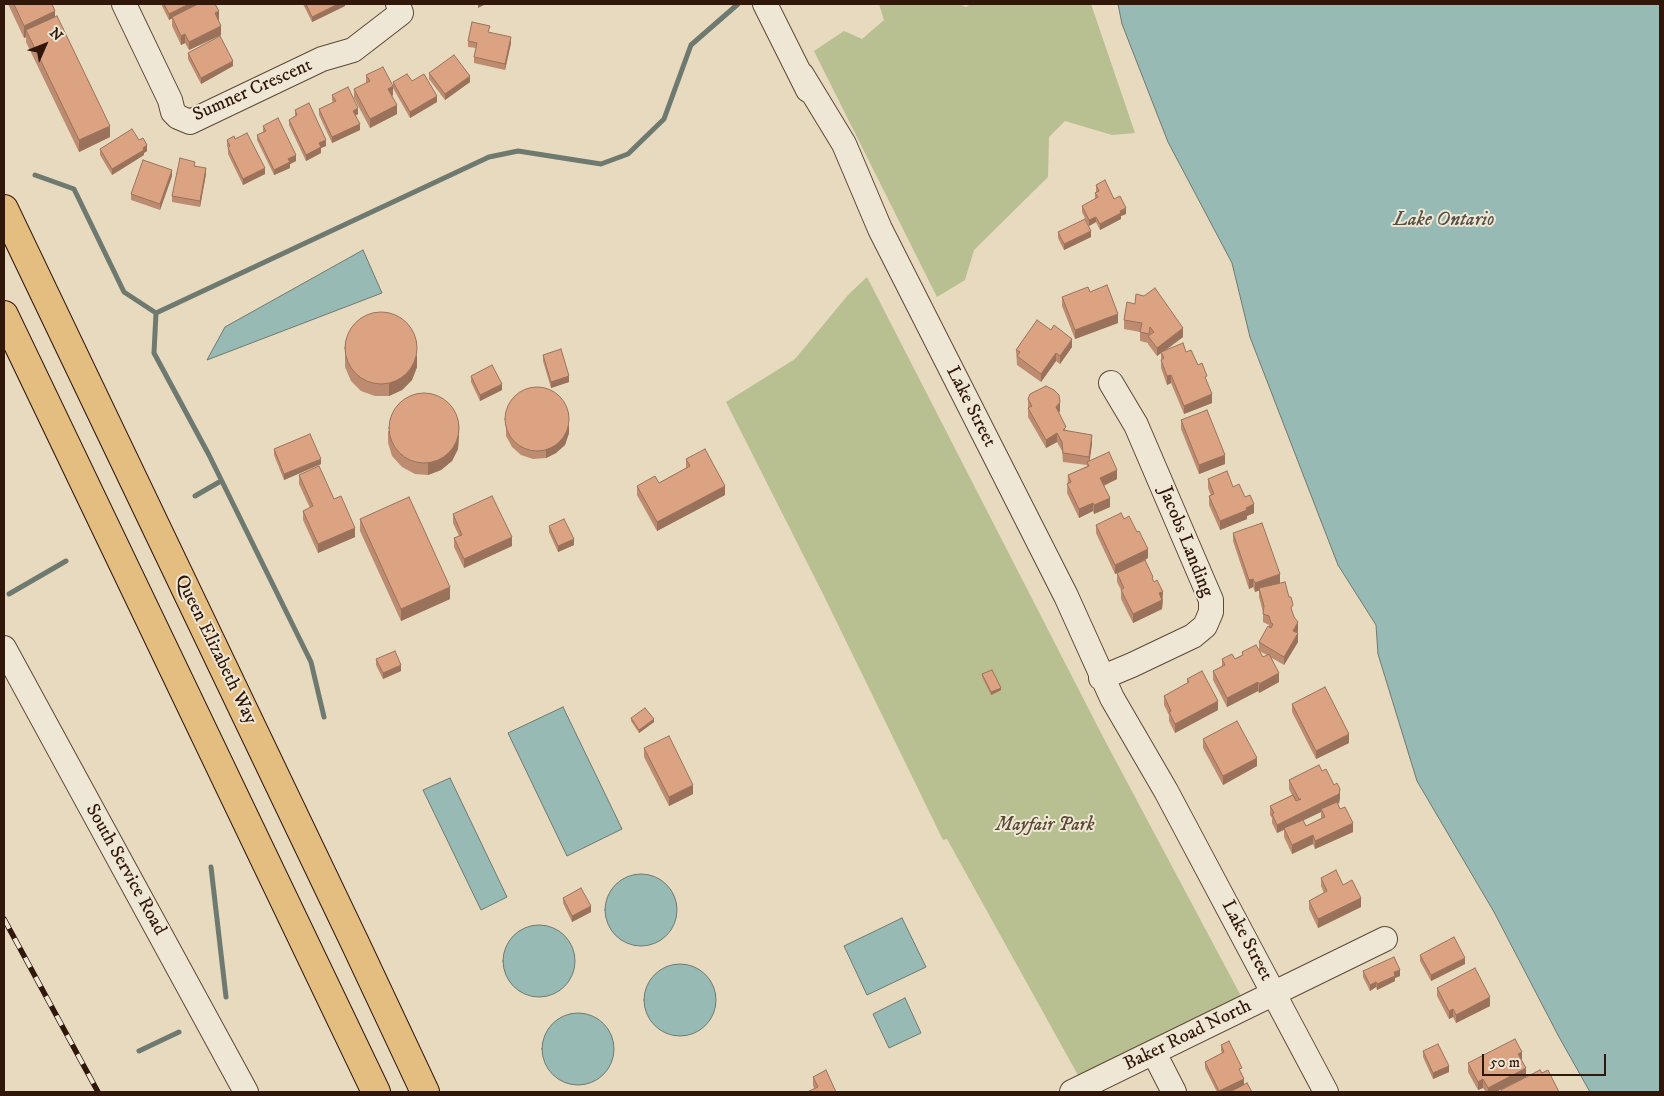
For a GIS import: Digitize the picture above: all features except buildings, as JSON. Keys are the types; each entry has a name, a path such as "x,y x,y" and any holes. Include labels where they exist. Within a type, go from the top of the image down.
{"highway":[{"name":"Queen Elizabeth Way","path":"4,208 425,1092"},
{"path":"4,315 376,1092"}],"street":[{"name":"Sumner Crescent","path":"124,4 170,100 173,112 178,117 190,122 322,60 352,50 401,13 398,4"},
{"name":"Lake Street","path":"766,4 802,76 833,150 875,218 1107,676 1112,698 1166,791 1326,1092"},
{"name":"Jacobs Landing","path":"1107,676 1193,636 1205,626 1211,612 1211,600 1136,425 1110,383"},
{"name":"South Service Road","path":"4,648 246,1092"},
{"name":"Baker Road North","path":"1072,1092 1385,939"},
{"path":"1154,1053 1174,1092"}],"green space":[{"path":"879,4 960,4 966,7 971,4 1091,4 1135,133 1112,135 1065,121 1049,137 1048,177 974,250 965,280 937,297 814,51 844,31 862,39 884,20"},
{"name":"Mayfair Park","path":"867,277 1102,735 1241,996 1239,999 1079,1077 947,839 943,840 824,596 726,402 795,359 848,295"}],"water":[{"name":"Lake Ontario","path":"1118,4 1660,4 1660,1092 1590,1092 1494,912 1417,781 1378,654 1376,625 1338,565 1250,337 1232,263 1168,142 1122,24"},
{"path":"363,250 382,293 207,360 225,327"},
{"path":"563,707 622,829 567,856 508,733"},
{"path":"450,778 507,897 481,910 423,790"},
{"path":"641,874 661,880 671,890 677,910 671,930 661,940 641,946 621,940 611,930 605,910 611,890 621,880"},
{"path":"902,918 926,967 867,995 844,946"},
{"path":"539,925 559,931 569,941 575,961 569,981 559,991 539,997 519,991 509,981 503,961 509,941 519,931"},
{"path":"680,964 700,970 710,980 716,1000 710,1020 700,1030 680,1036 660,1030 650,1020 644,1000 650,980 660,970"},
{"path":"905,998 921,1033 889,1048 873,1014"},
{"path":"578,1013 598,1019 608,1029 614,1049 608,1069 598,1079 578,1085 558,1079 548,1069 542,1049 548,1029 558,1019"}],"waterway":[{"path":"156,313 489,157 518,151 601,164 628,154 664,119 691,45 738,4"},
{"path":"35,175 74,189 124,292 156,313"},
{"path":"156,313 154,353 209,455 311,662 324,717"},
{"path":"195,496 221,481"},
{"path":"9,594 66,561"},
{"path":"211,867 226,997"},
{"path":"139,1051 179,1032"}],"railway":[{"path":"4,919 98,1092"}]}
